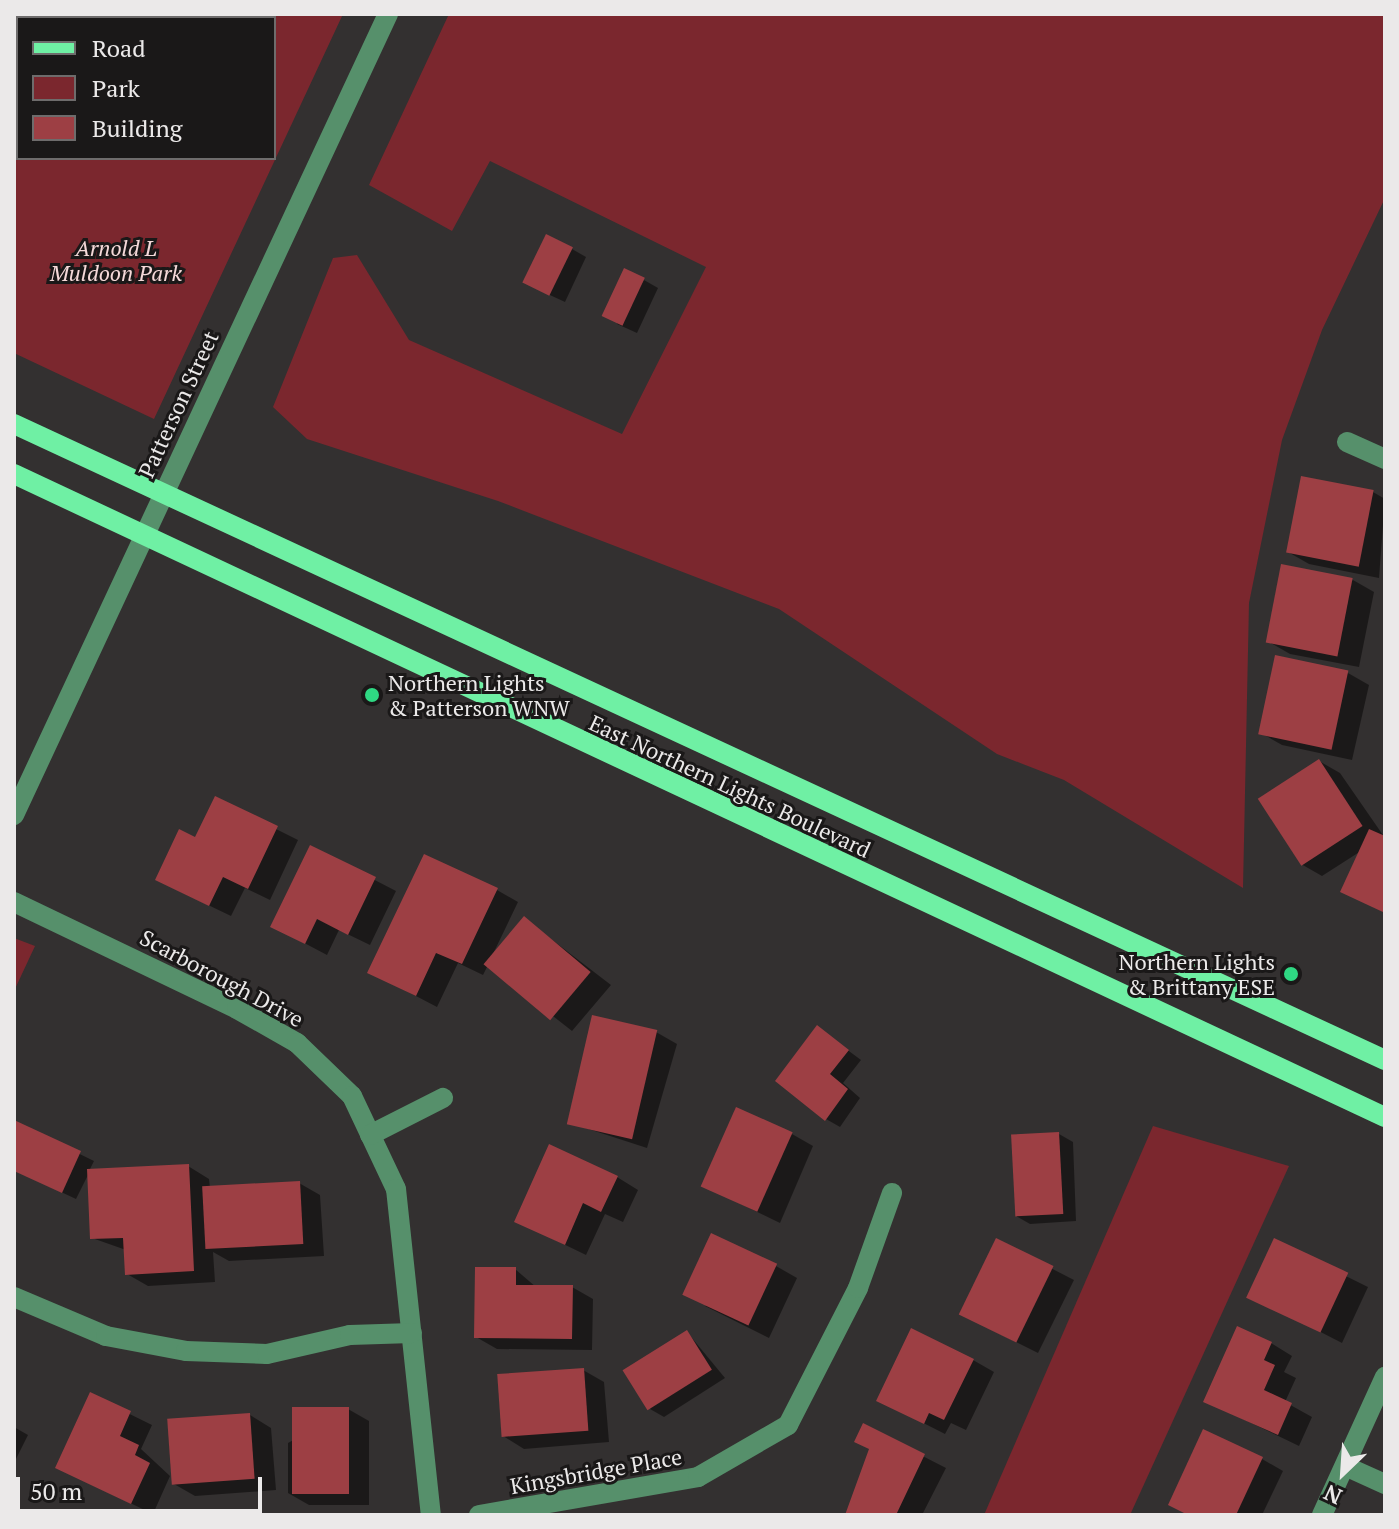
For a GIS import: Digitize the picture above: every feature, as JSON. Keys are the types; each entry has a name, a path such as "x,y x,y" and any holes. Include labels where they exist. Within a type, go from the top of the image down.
{"main road":[{"name":"East Northern Lights Boulevard","path":"14,424 1385,1060"},
{"name":"East Northern Lights Boulevard","path":"14,474 146,533 412,665 1385,1117"}],"street":[{"name":"Patterson Street","path":"14,815 388,14"},
{"path":"1347,442 1385,459"},
{"name":"Scarborough Drive","path":"14,902 297,1043 352,1096 396,1189 431,1515"},
{"path":"370,1135 443,1098"},
{"name":"Kingsbridge Place","path":"479,1515 698,1477 788,1425 858,1288 892,1193"},
{"path":"14,1297 106,1336 186,1351 267,1354 350,1335 412,1333"},
{"path":"1322,1515 1385,1377"},
{"path":"1345,1466 1385,1484"}],"green space":[{"name":"Arnold L Muldoon Park","path":"14,14 343,14 276,158 276,16 16,16 16,160 275,160 154,419 14,353"},
{"path":"449,14 1385,14 1385,198 1322,330 1282,440 1249,603 1243,888 1064,780 997,754 779,609 498,501 307,439 273,407 333,258 357,255 409,340 622,434 706,267 490,161 452,231 369,185"},
{"path":"14,938 35,946 14,991"},
{"path":"1153,1126 1289,1166 1130,1515 984,1515"}],"building":[{"path":"546,234 573,247 549,296 522,283"},
{"path":"624,268 645,278 622,326 602,316"},
{"path":"1301,476 1374,490 1359,567 1286,553"},
{"path":"1281,564 1353,578 1337,656 1266,643"},
{"path":"1275,655 1348,671 1332,750 1258,734"},
{"path":"1319,759 1363,826 1301,866 1258,799"},
{"path":"215,796 278,826 248,889 223,877 209,906 155,880 179,829 195,837"},
{"path":"1369,829 1385,836 1385,913 1340,892"},
{"path":"310,845 376,877 348,935 317,919 305,944 270,927"},
{"path":"424,854 498,888 462,964 436,953 416,996 367,973"},
{"path":"524,916 591,972 550,1020 484,964"},
{"path":"592,1015 657,1030 632,1139 567,1124"},
{"path":"817,1025 849,1050 830,1074 848,1089 825,1121 775,1081"},
{"path":"736,1107 793,1132 757,1212 701,1186"},
{"path":"14,1120 81,1151 62,1193 14,1171"},
{"path":"1059,1132 1063,1214 1015,1216 1011,1135"},
{"path":"549,1144 618,1176 601,1212 583,1203 565,1245 514,1222"},
{"path":"189,1164 194,1271 125,1275 123,1238 90,1239 87,1169"},
{"path":"300,1181 303,1244 205,1249 202,1186"},
{"path":"711,1233 777,1264 748,1325 682,1295"},
{"path":"996,1238 1054,1266 1016,1342 959,1314"},
{"path":"1274,1238 1348,1273 1320,1332 1246,1298"},
{"path":"475,1267 516,1267 516,1285 573,1285 572,1339 474,1338"},
{"path":"1237,1326 1272,1342 1264,1360 1275,1365 1264,1390 1292,1403 1278,1435 1203,1402"},
{"path":"911,1328 974,1359 944,1420 929,1413 924,1424 876,1401"},
{"path":"687,1330 712,1370 647,1410 623,1370"},
{"path":"584,1368 588,1431 502,1437 497,1374"},
{"path":"90,1392 131,1411 120,1436 139,1445 135,1455 150,1463 131,1504 55,1468"},
{"path":"292,1407 349,1407 349,1494 292,1494"},
{"path":"250,1413 255,1479 172,1485 167,1419"},
{"path":"863,1423 925,1454 896,1515 845,1515 869,1449 854,1442"},
{"path":"1203,1429 1263,1457 1236,1515 1188,1515 1168,1505"}],"place":[{"name":"Northern Lights & Patterson WNW","path":"372,695"},
{"name":"Northern Lights & Brittany ESE","path":"1291,974"}]}
